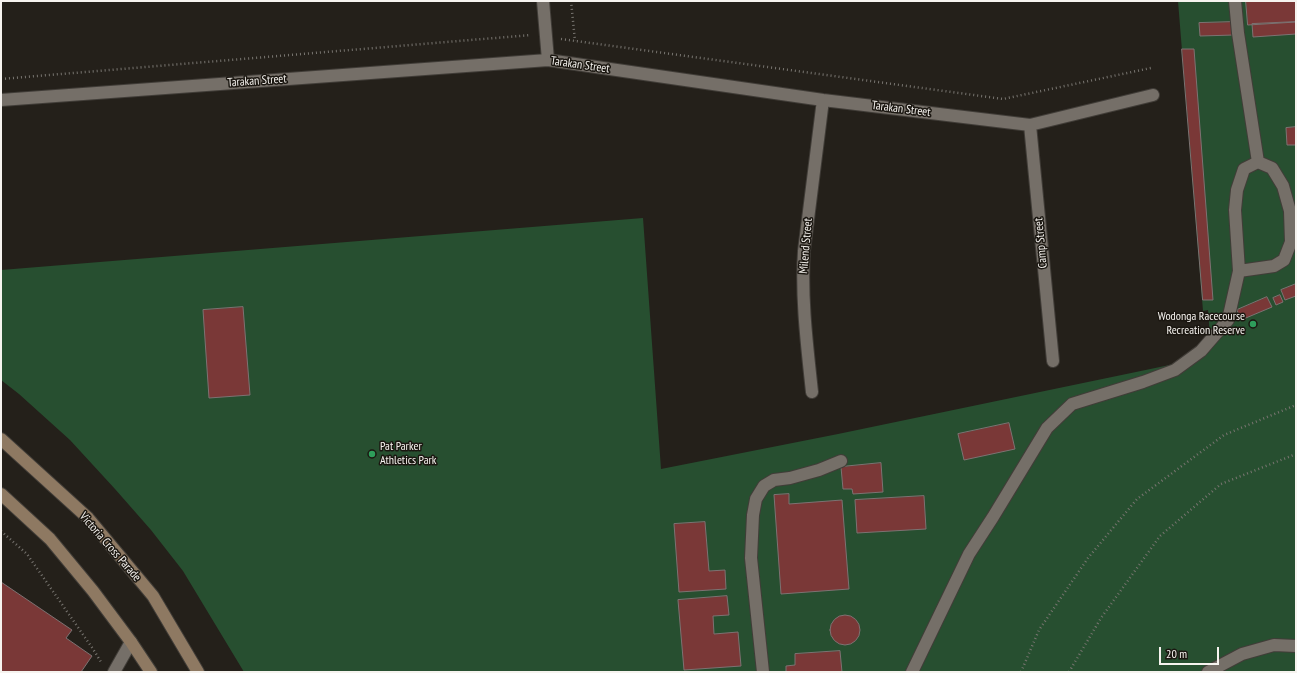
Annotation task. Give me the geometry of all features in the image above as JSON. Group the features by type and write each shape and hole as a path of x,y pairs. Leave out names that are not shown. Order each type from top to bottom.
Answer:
{"main road":[{"name":"Victoria Cross Parade","path":"1,439 88,518 153,596 198,672"},
{"path":"1,494 50,539 131,642 151,672"}],"street":[{"path":"543,1 548,60"},
{"path":"1236,1 1238,34 1258,162"},
{"name":"Tarakan Street","path":"1,100 548,60 823,100 1030,125 1153,95"},
{"name":"Milend Street","path":"812,392 804,309 803,276 804,251 823,100"},
{"name":"Camp Street","path":"1030,125 1053,361"},
{"path":"912,672 969,554 1047,428 1072,404 1143,382 1175,370 1201,352 1228,320 1239,271 1235,210 1237,190 1244,169 1258,162 1272,168 1283,186 1290,211 1291,242 1284,260 1274,266 1239,271"},
{"path":"763,672 751,558 753,515 756,499 764,486 774,480 790,478 819,470 841,461"},
{"path":"114,672 131,642"},
{"path":"1208,672 1242,654 1267,646 1296,646"}],"path":[{"path":"571,1 575,41"},
{"path":"1021,672 1039,630 1088,558 1137,499 1224,435 1296,405"},
{"path":"1070,672 1101,618 1160,536 1221,484 1296,454"},
{"path":"1,531 27,554 93,649 103,666"}],"green space":[{"path":"1178,1 1296,1 1296,672 244,672 183,571 151,530 70,440 19,394 1,380 1,270 643,218 661,469 1184,362 1210,337 1208,310 1203,311"}],"building":[{"path":"1246,1 1296,1 1296,22 1248,25"},
{"path":"1233,22 1234,35 1200,36 1199,23"},
{"path":"1296,22 1296,34 1253,37 1252,24"},
{"path":"1182,49 1194,49 1213,300 1203,300"},
{"path":"1296,127 1296,145 1287,145 1286,128"},
{"path":"1296,284 1296,296 1285,300 1281,290"},
{"path":"1280,295 1283,302 1276,305 1273,298"},
{"path":"1267,297 1272,307 1241,320 1237,310"},
{"path":"243,307 250,395 209,398 203,310"},
{"path":"1009,423 1015,449 964,460 958,434"},
{"path":"881,463 883,492 853,494 852,489 843,489 841,467"},
{"path":"789,494 789,504 842,500 849,589 781,594 774,495"},
{"path":"924,496 926,529 857,533 855,500"},
{"path":"705,522 709,571 725,570 726,589 679,592 674,524"},
{"path":"1,582 72,630 66,638 92,656 81,672 1,672"},
{"path":"727,596 729,615 713,616 714,634 738,632 741,666 684,670 678,600"},
{"path":"845,615 856,619 860,630 856,641 845,645 834,641 830,630 834,619"},
{"path":"840,651 842,672 786,672 786,666 795,665 795,654"}],"place":[{"name":"Wodonga Racecourse Recreation Reserve","path":"1253,324"},
{"name":"Pat Parker Athletics Park","path":"372,454"}]}
